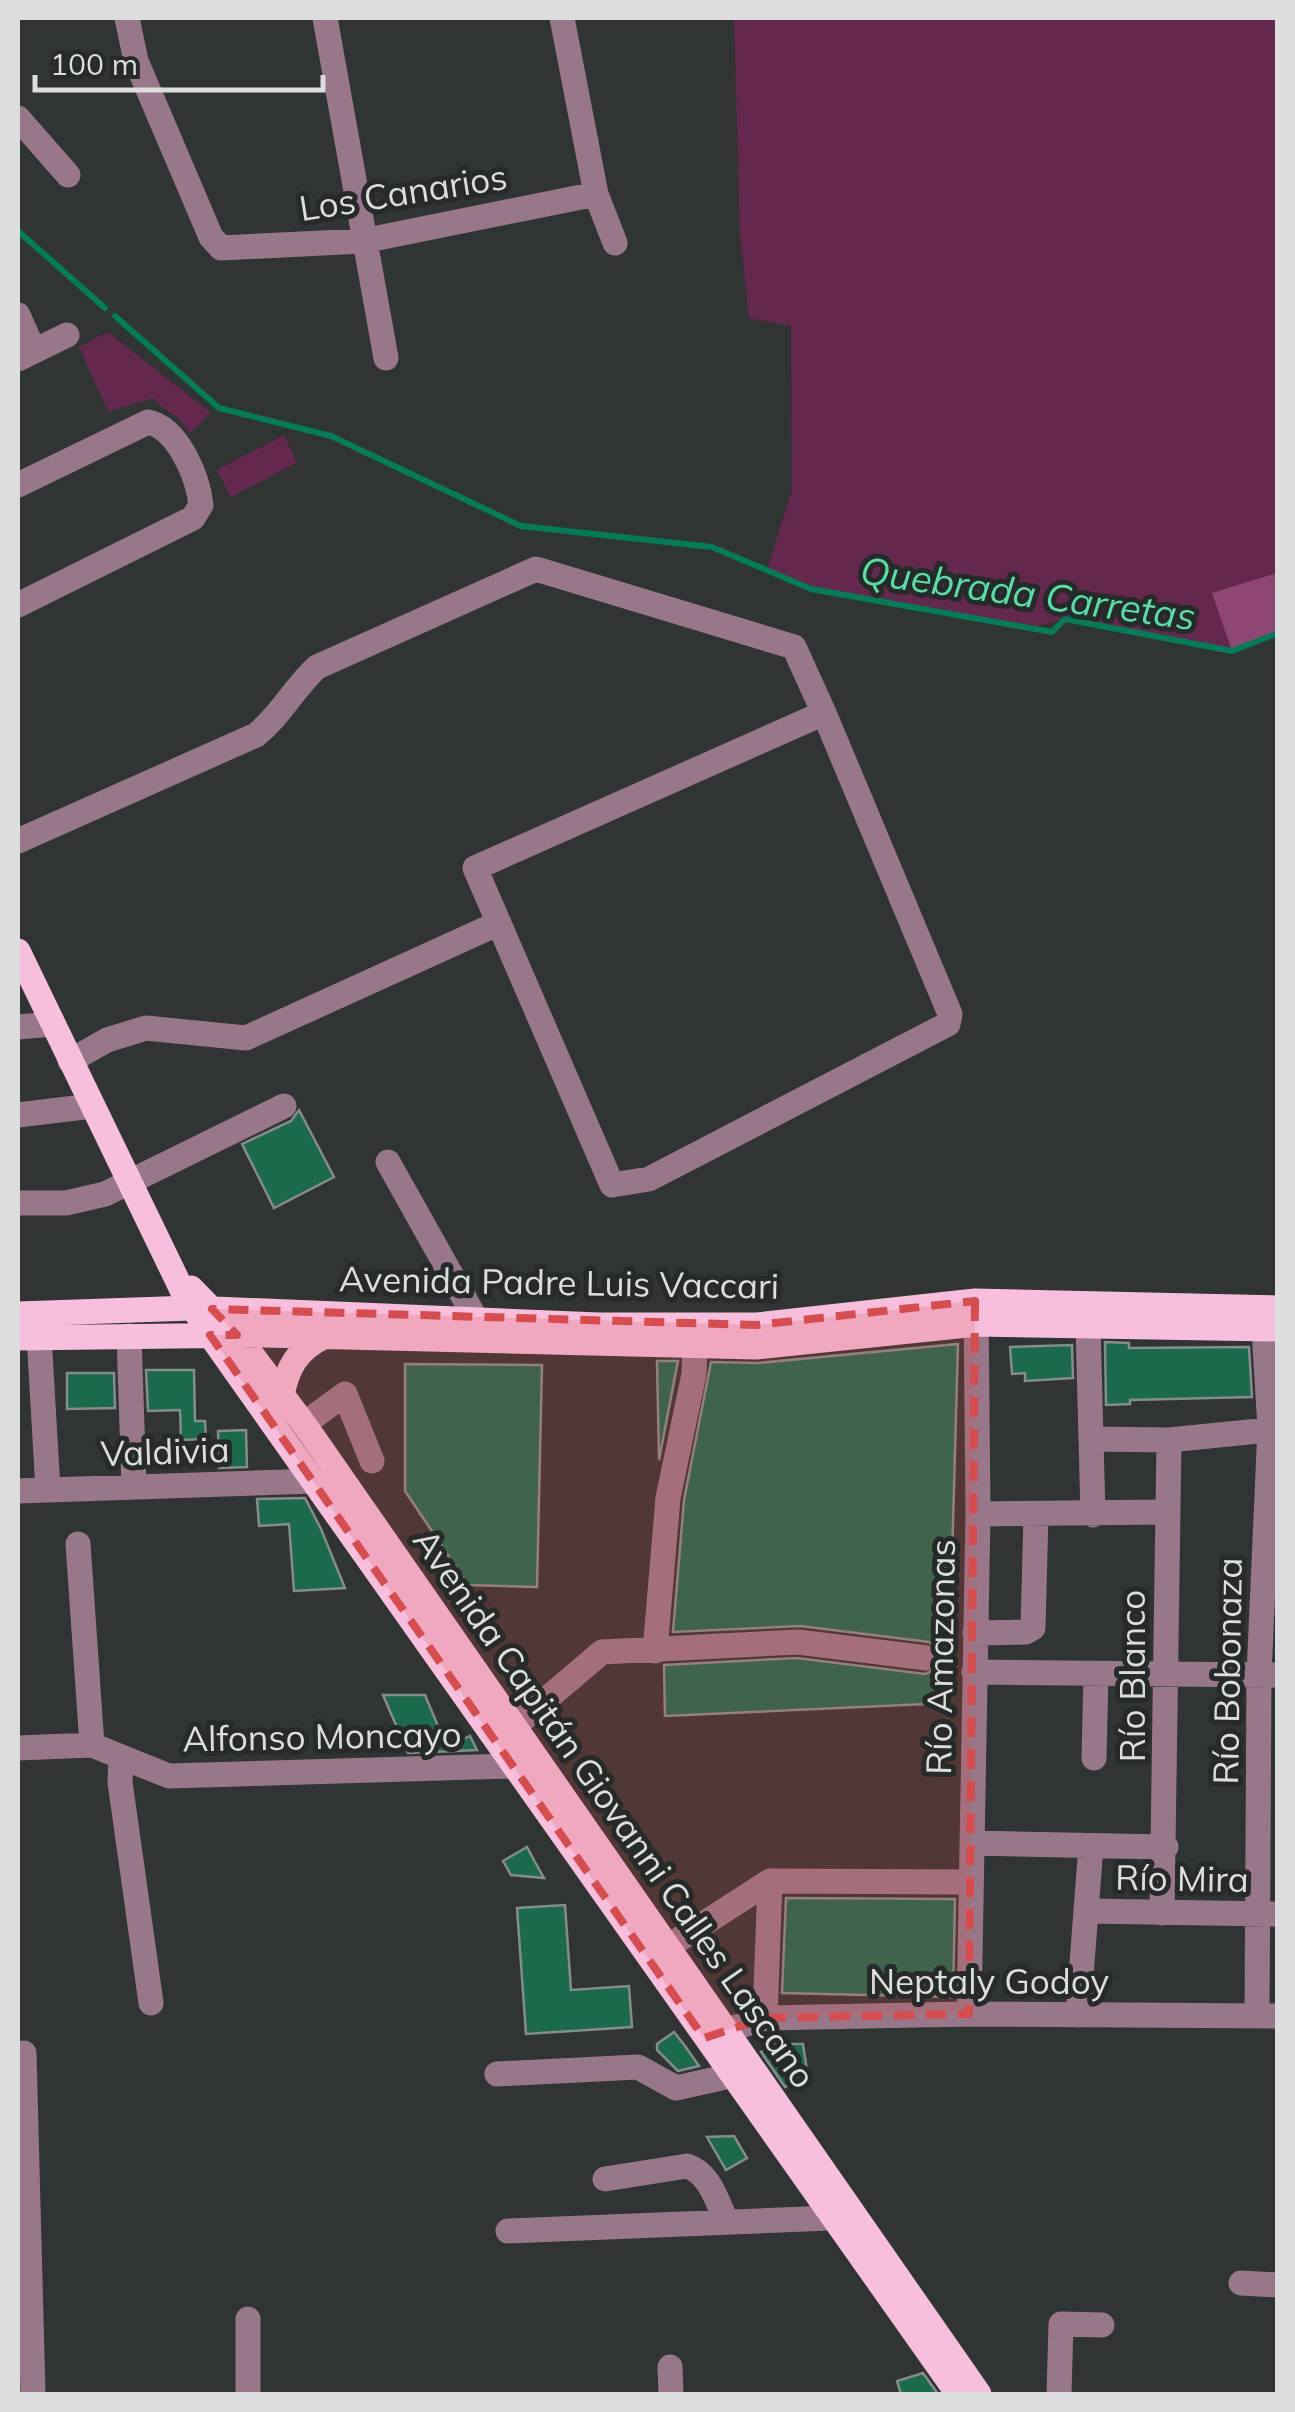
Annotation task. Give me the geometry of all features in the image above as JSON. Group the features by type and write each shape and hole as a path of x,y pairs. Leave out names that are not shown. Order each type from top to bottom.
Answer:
{"main road":[{"name":"Avenida Capitán Giovanni Calles Lascano","path":"18,951 176,1275 202,1308 236,1335 304,1424 516,1725 669,1946 715,2034 730,2076 958,2394"},
{"name":"Avenida Capitán Giovanni Calles Lascano","path":"202,1308 210,1335 514,1766 980,2394"},
{"name":"Avenida Padre Luis Vaccari","path":"28,1326 202,1308 476,1321 757,1326 976,1312 1273,1322"},
{"name":"Avenida Padre Luis Vaccari","path":"28,1326 129,1336 756,1347 976,1312 1088,1325 1273,1322"},
{"path":"282,1396 292,1362 323,1337"}],"street":[{"name":"Los Canarios","path":"127,18 136,61 211,238 221,248 363,241 596,194"},
{"path":"325,18 386,358"},
{"path":"562,18 596,194 615,243"},
{"path":"18,118 68,174"},
{"path":"18,314 26,355 67,334"},
{"path":"18,485 148,422 167,430 175,440 201,506 193,518 18,605"},
{"path":"18,841 256,735 282,713 298,684 316,667 536,569 794,647 824,713 950,1014 948,1024 649,1179 612,1185 475,868 824,713"},
{"path":"70,1061 107,1040 146,1028 246,1038 499,923"},
{"path":"18,1027 52,1024"},
{"path":"18,1115 92,1106"},
{"path":"18,1204 66,1203 105,1194 284,1106"},
{"path":"388,1162 476,1321"},
{"name":"Río Amazonas","path":"970,2014 978,1514 976,1312"},
{"name":"Río Bobonaza","path":"1267,2016 1273,1322"},
{"path":"1088,1325 1093,1514"},
{"path":"28,1326 48,1490"},
{"path":"129,1336 134,1487"},
{"path":"655,1652 668,1498 694,1374 695,1347"},
{"path":"304,1424 340,1384 372,1461"},
{"path":"1094,1439 1169,1440 1274,1428"},
{"name":"Río Blanco","path":"1162,1913 1166,1847 1169,1440"},
{"name":"Valdivia","path":"18,1491 315,1482"},
{"path":"978,1514 1168,1512"},
{"path":"975,1632 1026,1632 1033,1628 1036,1514"},
{"path":"78,1544 92,1745"},
{"path":"516,1725 602,1652 798,1642 928,1658"},
{"path":"974,1672 1268,1675"},
{"path":"1094,1758 1096,1674"},
{"name":"Alfonso Moncayo","path":"18,1748 92,1745 169,1776 514,1766"},
{"path":"121,1756 120,1782 151,2003"},
{"path":"972,1843 1166,1847"},
{"path":"1078,2015 1091,1846"},
{"path":"764,2018 770,1880"},
{"path":"669,1946 770,1880 971,1882"},
{"name":"Río Mira","path":"1086,1911 1268,1914"},
{"name":"Neptaly Godoy","path":"715,2034 764,2018 970,2014 1267,2016"},
{"path":"24,2053 25,2350 33,2394"},
{"path":"497,2074 638,2067 676,2088 730,2076"},
{"path":"605,2179 696,2169 704,2176 727,2222"},
{"path":"508,2231 830,2218"},
{"path":"1241,2282 1278,2285"},
{"path":"248,2319 248,2394"},
{"path":"1058,2394 1061,2324 1102,2325"},
{"path":"670,2366 671,2394"}],"highlighted area":[{"path":"975,1301 969,2014 765,2018 704,2038 210,1335 237,1335 212,1309 757,1325"}],"shaded area":[{"path":"734,18 1277,18 1277,633 1232,651 1065,619 1027,629 811,589 767,570 792,490 791,326 749,318 740,233"},
{"path":"108,332 211,413 190,433 153,398 108,412 79,347"},
{"path":"284,435 297,463 231,497 217,470"},
{"path":"1277,573 1277,633 1232,651 1212,593"}],"building":[{"path":"299,1110 334,1177 274,1208 242,1144 291,1121"},
{"path":"1105,1342 1129,1343 1129,1348 1249,1347 1252,1397 1130,1400 1130,1404 1106,1405"},
{"path":"958,1344 948,1703 665,1716 664,1665 797,1658 925,1674 939,1668 942,1653 929,1642 800,1626 673,1632 684,1500 711,1362 758,1363"},
{"path":"1072,1345 1073,1378 1025,1381 1025,1373 1012,1374 1010,1347"},
{"path":"657,1361 678,1361 659,1460"},
{"path":"405,1364 542,1365 537,1587 468,1585 405,1491"},
{"path":"146,1370 194,1370 195,1421 205,1421 206,1439 181,1440 180,1410 148,1411"},
{"path":"67,1373 114,1373 115,1408 67,1409"},
{"path":"246,1430 247,1467 219,1468 218,1431"},
{"path":"305,1498 345,1588 294,1591 289,1524 259,1526 257,1499"},
{"path":"383,1695 425,1695 440,1731 445,1729 452,1745 470,1736 477,1750 408,1753"},
{"path":"527,1847 544,1878 511,1875 503,1861"},
{"path":"786,1898 955,1899 953,1997 782,1993"},
{"path":"565,1905 571,1990 629,1986 632,2027 526,2034 517,1908"},
{"path":"674,2032 699,2066 678,2071 657,2050 657,2044"},
{"path":"774,2044 803,2044 808,2077 785,2087 761,2052"},
{"path":"734,2136 747,2158 726,2170 707,2137"},
{"path":"923,2373 938,2394 901,2394 897,2381"}],"waterway":[{"name":"Quebrada Carretas","path":"18,231 105,308"},
{"name":"Quebrada Carretas","path":"115,316 219,408 331,436 521,526 712,547 811,589 1052,632 1065,619 1232,651 1278,633"}]}
